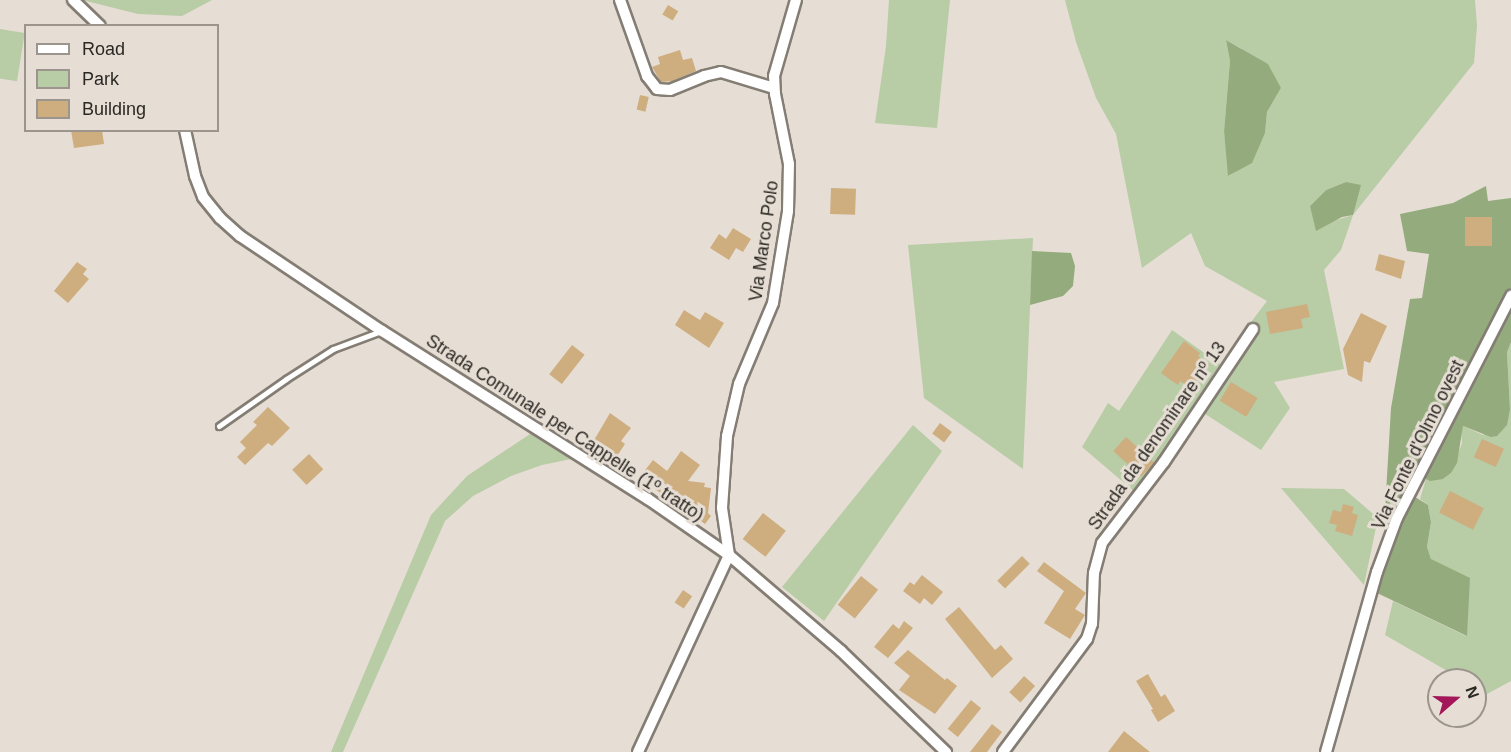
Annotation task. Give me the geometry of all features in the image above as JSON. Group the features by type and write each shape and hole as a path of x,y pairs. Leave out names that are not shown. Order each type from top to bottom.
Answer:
{"street":[{"path":"73,0 98,24"},
{"path":"620,0 647,76 657,90 670,90 704,76 721,72 774,87"},
{"name":"Via Marco Polo","path":"729,555 722,508 727,436 740,384 773,303 789,204 789,164 774,87 777,59 796,0"},
{"name":"Strada Comunale per Cappelle (1º tratto)","path":"185,132 198,184 208,204 220,218 247,241 382,331 648,499 729,555 841,651 946,752"},
{"name":"Via Fonte d'Olmo ovest","path":"1326,752 1377,572 1394,528 1511,296"},
{"name":"Strada da denominare nº 13","path":"1004,752 1088,639 1092,624 1094,573 1102,543 1157,472 1253,329"},
{"path":"638,752 729,555"}],"lane":[{"path":"219,426 286,379 333,350 382,331"}],"green space":[{"path":"82,0 212,0 182,16 138,14"},
{"path":"889,0 950,0 937,128 875,123 886,46"},
{"path":"1065,0 1475,0 1477,26 1474,63 1353,215 1341,250 1324,270 1344,369 1274,382 1290,408 1261,450 1202,412 1256,330 1248,326 1267,301 1205,266 1191,233 1142,268 1116,134 1096,98 1076,42","holes":["1226,40 1241,48 1281,88 1267,112 1265,133 1244,166 1229,176 1224,131 1230,61","1346,182 1353,215 1327,223 1310,206 1326,190"]},
{"path":"0,29 24,33 17,81 0,79"},
{"path":"1226,40 1268,64 1281,88 1267,112 1265,133 1252,163 1228,176 1224,131 1230,61"},
{"path":"1346,182 1361,185 1353,215 1342,217 1316,231 1310,206 1326,190"},
{"path":"1486,186 1488,201 1511,198 1511,342 1507,352 1510,409 1507,425 1497,436 1491,437 1463,426 1457,463 1451,473 1443,479 1430,481 1420,476 1412,495 1428,505 1431,522 1427,547 1431,559 1470,578 1467,636 1375,592 1400,525 1386,519 1385,510 1391,408 1410,299 1422,298 1429,254 1407,251 1400,214 1453,203"},
{"path":"1033,238 1023,469 924,398 908,245"},
{"path":"1032,251 1071,253 1075,266 1073,286 1063,296 1030,305"},
{"path":"1172,330 1220,364 1136,493 1082,447 1108,403 1119,411"},
{"path":"1511,342 1511,681 1487,694 1487,668 1442,668 1385,635 1393,601 1466,636 1431,559 1427,547 1431,522 1428,505 1420,499 1426,479 1443,479 1451,473 1462,443 1461,429 1463,426 1483,435 1510,409 1507,351"},
{"path":"913,425 942,451 824,621 782,587"},
{"path":"533,432 576,458 542,465 511,476 473,496 445,521 343,752 331,752 431,515 467,476"},
{"path":"1281,488 1344,489 1378,518 1364,585"}],"building":[{"path":"668,5 678,11 673,21 662,14"},
{"path":"680,50 683,60 692,58 696,71 673,81 661,82 652,67 660,64 658,57"},
{"path":"640,95 649,97 645,112 637,110"},
{"path":"71,132 102,132 104,144 74,148"},
{"path":"831,188 856,189 855,215 830,214"},
{"path":"1465,217 1492,217 1492,246 1465,246"},
{"path":"733,228 751,239 743,252 736,248 729,260 710,248 719,234 726,239"},
{"path":"1379,254 1405,261 1401,279 1375,270"},
{"path":"77,262 87,269 83,274 89,279 68,303 54,291"},
{"path":"1307,304 1310,317 1301,319 1303,328 1270,334 1266,312"},
{"path":"684,310 700,320 705,312 724,323 709,348 675,325"},
{"path":"1361,313 1387,326 1370,363 1364,361 1362,382 1348,375 1343,349"},
{"path":"1184,341 1200,353 1198,356 1210,365 1190,388 1180,381 1178,385 1161,373"},
{"path":"572,345 585,355 562,384 549,374"},
{"path":"1231,382 1258,398 1246,417 1220,401"},
{"path":"268,407 290,428 272,446 268,443 245,465 237,457 246,448 240,442 257,425 253,422"},
{"path":"610,413 631,428 621,441 625,444 615,459 593,442"},
{"path":"940,423 952,432 944,442 932,433"},
{"path":"1126,437 1154,462 1142,477 1113,451"},
{"path":"1482,439 1504,449 1496,467 1474,457"},
{"path":"681,451 700,465 688,481 705,483 704,487 711,488 708,513 711,516 705,524 639,478 653,460 667,471"},
{"path":"309,454 323,469 307,485 292,470"},
{"path":"1450,491 1484,508 1473,530 1439,512"},
{"path":"1343,504 1354,507 1352,513 1358,515 1352,536 1335,531 1337,525 1329,523 1333,510 1341,512"},
{"path":"763,513 786,531 766,557 743,539"},
{"path":"1022,556 1030,564 1005,589 997,581"},
{"path":"1044,562 1086,593 1075,609 1085,615 1070,639 1044,623 1064,591 1037,571"},
{"path":"922,575 943,592 932,605 924,598 920,604 903,591 910,582 914,585"},
{"path":"861,576 878,590 855,619 838,605"},
{"path":"683,590 692,596 684,609 675,602"},
{"path":"959,607 995,650 1001,645 1013,659 992,678 945,619"},
{"path":"904,621 913,628 888,658 874,647 893,624 899,629"},
{"path":"908,650 945,680 947,678 957,686 935,714 899,690 910,676 894,663"},
{"path":"1148,674 1161,697 1165,694 1175,711 1158,722 1136,681"},
{"path":"1024,676 1035,686 1020,702 1009,692"},
{"path":"971,700 981,708 958,737 948,729"},
{"path":"992,724 1002,732 987,752 970,752"},
{"path":"1124,731 1150,752 1108,752"}]}
